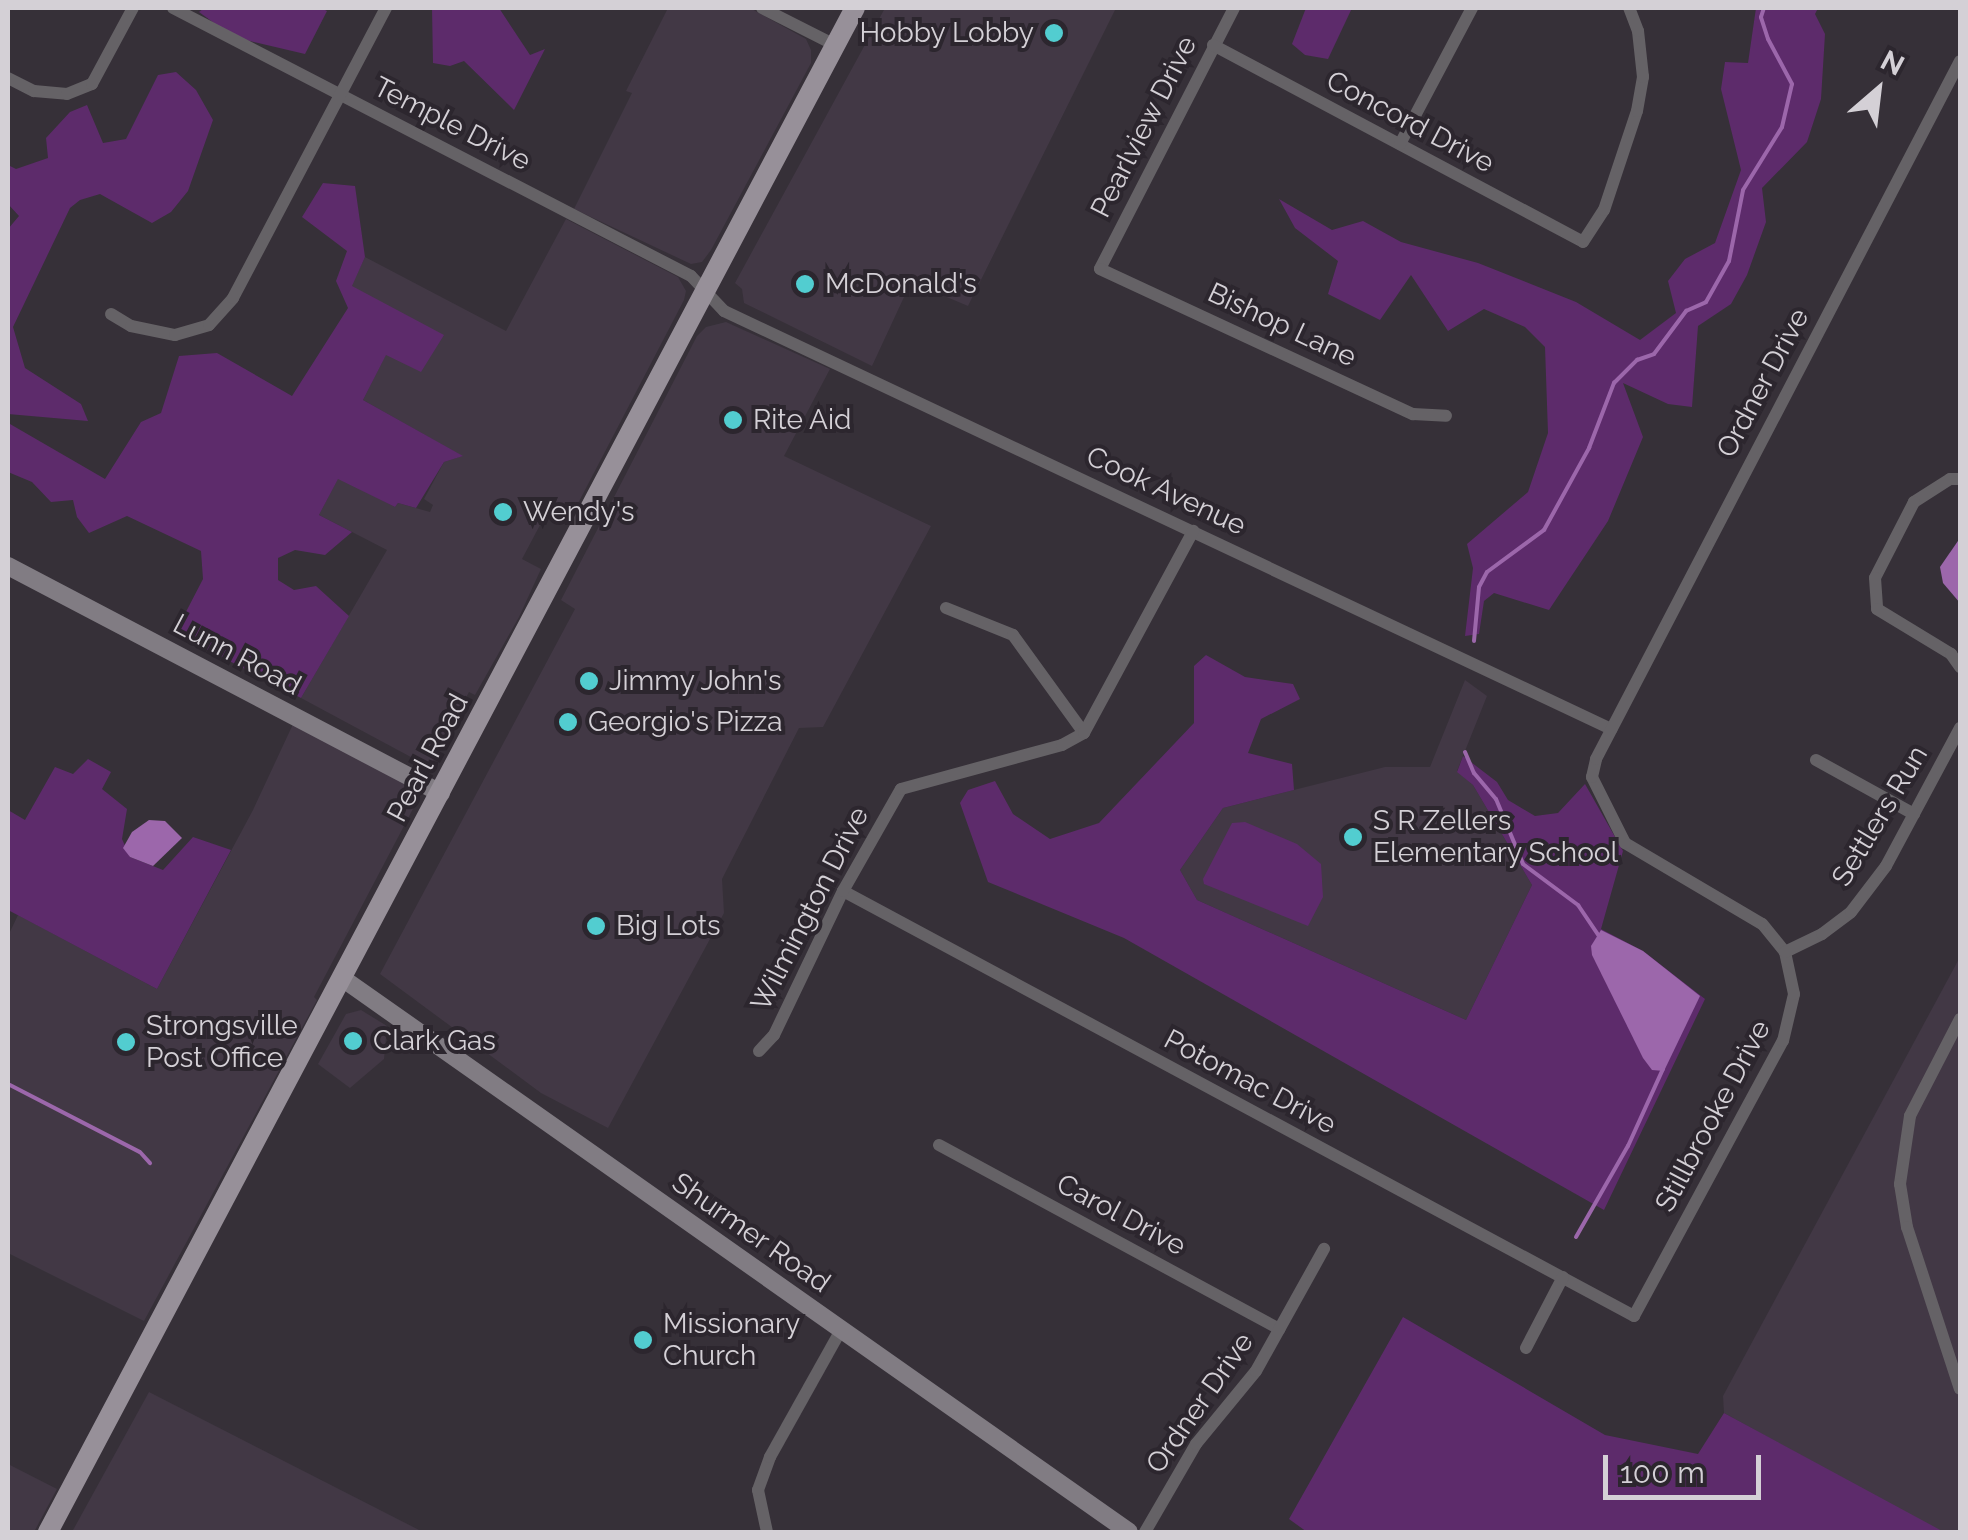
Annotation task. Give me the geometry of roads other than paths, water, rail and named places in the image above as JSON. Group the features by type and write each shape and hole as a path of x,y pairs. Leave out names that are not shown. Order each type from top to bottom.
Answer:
{"main road":[{"name":"Pearl Road","path":"48,1532 854,8"}],"street":[{"path":"8,78 34,91 68,94 92,84 134,8"},
{"name":"Temple Drive","path":"173,8 691,276 705,290"},
{"path":"111,314 131,326 175,334 209,326 234,298 386,8"},
{"path":"762,8 834,45"},
{"name":"Pearlview Drive","path":"1100,268 1234,8"},
{"path":"1400,144 1472,8"},
{"name":"Concord Drive","path":"1213,45 1584,242 1604,210 1637,111 1643,76 1638,31 1629,8"},
{"name":"Ordner Drive","path":"1612,729 1960,61"},
{"name":"Bishop Lane","path":"1100,268 1414,414 1446,416"},
{"name":"Cook Avenue","path":"705,290 724,311 1612,729"},
{"path":"1960,479 1950,479 1914,502 1875,578 1877,609 1950,654 1960,667"},
{"path":"946,608 1013,635 1084,733 1193,531"},
{"name":"Lunn Road","path":"8,566 441,793"},
{"name":"Settlers Run","path":"1785,952 1822,934 1851,912 1886,866 1960,728"},
{"path":"1612,729 1592,776 1625,843 1747,913 1775,937 1785,952"},
{"name":"Wilmington Drive","path":"759,1051 774,1035 843,891 901,789 1062,744 1084,733"},
{"path":"1816,760 1914,814"},
{"name":"Potomac Drive","path":"843,891 1634,1316"},
{"name":"Stillbrooke Drive","path":"1634,1316 1789,1028 1794,994 1785,952"},
{"name":"Shurmer Road","path":"342,978 1129,1532"},
{"path":"1960,1019 1912,1110 1900,1169 1907,1227 1960,1390"},
{"name":"Carol Drive","path":"939,1145 1280,1329"},
{"name":"Ordner Drive","path":"1145,1532 1196,1444 1256,1371 1324,1249"},
{"path":"1526,1348 1563,1277"},
{"path":"767,1532 758,1490 770,1457 841,1330"}],"waterway":[{"path":"1474,641 1479,587 1487,572 1544,530 1589,448 1614,383 1637,360 1654,354 1686,311 1706,302 1729,261 1743,190 1782,127 1792,84 1768,39 1761,17 1764,8"},
{"path":"1465,752 1474,773 1496,799 1523,864 1578,905 1599,936"},
{"path":"1576,1237 1628,1146 1663,1069"},
{"path":"8,1084 140,1152 150,1163"}],"place":[{"name":"Hobby Lobby","path":"1054,33"},
{"name":"McDonald's","path":"805,284"},
{"name":"Rite Aid","path":"733,420"},
{"name":"Wendy's","path":"503,512"},
{"name":"Jimmy John's","path":"589,681"},
{"name":"Georgio's Pizza","path":"568,722"},
{"name":"S R Zellers Elementary School","path":"1353,837"},
{"name":"Big Lots","path":"596,926"},
{"name":"Clark Gas","path":"353,1041"},
{"name":"Strongsville Post Office","path":"126,1042"},
{"name":"Missionary Church","path":"643,1340"}]}
